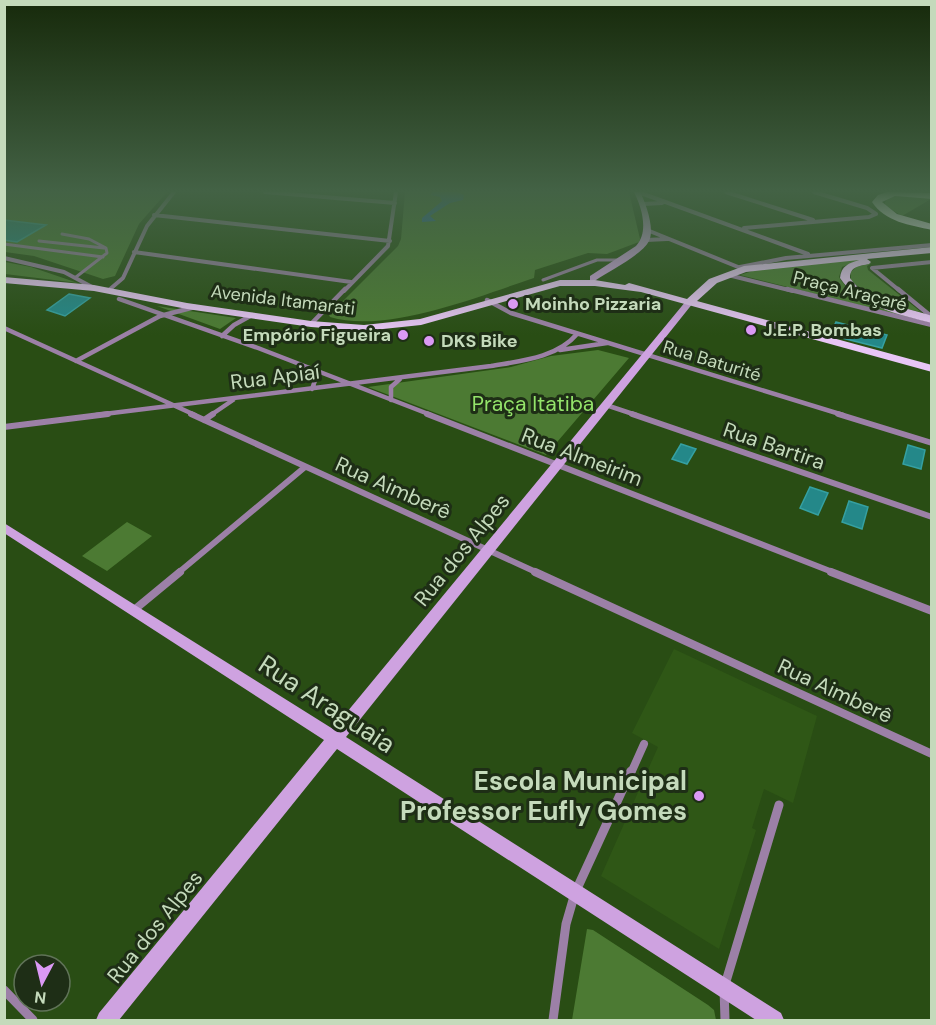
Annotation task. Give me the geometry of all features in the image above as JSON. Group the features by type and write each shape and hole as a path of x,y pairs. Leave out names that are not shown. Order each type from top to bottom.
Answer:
{"main road":[{"name":"Rua dos Alpes","path":"688,303 708,285 742,268 932,250"},
{"path":"932,256 861,263 850,266 845,274 847,282 853,288 869,297 932,318"},
{"name":"Avenida Itamarati","path":"485,302 516,288 543,280 593,278 616,282 638,290"},
{"path":"560,283 593,278"},
{"name":"Avenida Itamarati","path":"4,280 109,290 192,306 311,324 364,328 403,325 435,319 485,302 560,283 595,283 638,290 932,368"},
{"name":"Avenida Itamarati","path":"30,282 119,299 192,306"},
{"path":"68,289 109,290"}],"street":[{"path":"109,290 123,278 141,240"},
{"path":"311,324 388,246 390,241 379,240"},
{"path":"593,278 639,248 646,240 676,241"},
{"path":"673,240 742,268"},
{"path":"769,240 811,256"},
{"name":"Rua dos Alpes","path":"742,268 775,260 932,245"},
{"path":"134,252 351,282"},
{"path":"4,258 35,264 75,277 94,288"},
{"path":"932,262 872,268 932,318"},
{"name":"Praça Araçaré","path":"726,274 932,325"},
{"name":"Rua Almeirim","path":"119,299 165,314 391,400 932,611"},
{"name":"Rua Baturité","path":"485,302 511,314 932,443"},
{"name":"Rua dos Alpes","path":"106,1020 688,303"},
{"path":"76,361 165,314 192,306"},
{"path":"222,336 234,325 252,315"},
{"name":"Rua Aimberê","path":"4,328 932,754"},
{"name":"Rua Apiaí","path":"548,352 570,343 577,334"},
{"name":"Rua Apiaí","path":"4,427 491,366 548,352 607,343"},
{"path":"312,389 318,372"},
{"path":"391,400 391,387 401,378"},
{"path":"204,420 238,398"},
{"name":"Rua Bartira","path":"606,405 932,517"},
{"path":"134,610 305,467"},
{"name":"Rua Araguaia","path":"4,527 774,1020"},
{"path":"553,1020 566,924 575,893 644,744"},
{"path":"725,1020 724,988 779,805"},
{"path":"4,990 33,1020"}],"lane":[{"path":"91,240 106,248"},
{"path":"39,241 106,248"},
{"path":"4,244 102,257"},
{"path":"75,277 107,253 106,248"},
{"path":"543,280 597,261 621,260"}],"shaded area":[{"name":"Escola Municipal Professor Eufly Gomes","path":"674,649 817,716 793,803 764,789 752,828 756,830 719,949 601,876 658,747 632,733"}],"green space":[{"path":"5,240 132,240 115,276 103,279 34,256 5,252"},
{"path":"401,240 640,240 607,254 588,253 535,270 534,278 433,311 378,321 353,321 330,317 329,315 398,246"},
{"path":"863,259 842,267 839,277 845,285 874,304 919,320 740,275 756,270"},
{"path":"5,262 31,267 78,283 5,274"},
{"path":"872,263 867,266 868,270 921,312 883,301 866,292 851,280 851,272 856,267"},
{"path":"157,306 236,318 220,329"},
{"name":"Praça Itatiba","path":"598,350 629,358 546,455 368,387 511,367 551,356"},
{"path":"127,522 152,536 107,571 82,556"},
{"path":"587,929 593,930 708,1005 714,1010 716,1020 572,1020"}],"building":[{"path":"69,294 90,298 65,316 47,310"},
{"path":"836,322 887,335 882,348 830,335"},
{"path":"681,444 696,449 687,464 672,459"},
{"path":"908,445 925,450 921,469 903,464"},
{"path":"810,487 828,493 818,515 800,508"},
{"path":"849,501 868,507 862,529 842,522"}],"place":[{"name":"Moinho Pizzaria","path":"513,304"},
{"name":"J.E.P. Bombas","path":"751,330"},
{"name":"Empório Figueira","path":"403,335"},
{"name":"DKS Bike","path":"429,341"},
{"name":"Escola Municipal Professor Eufly Gomes","path":"699,796"}]}
